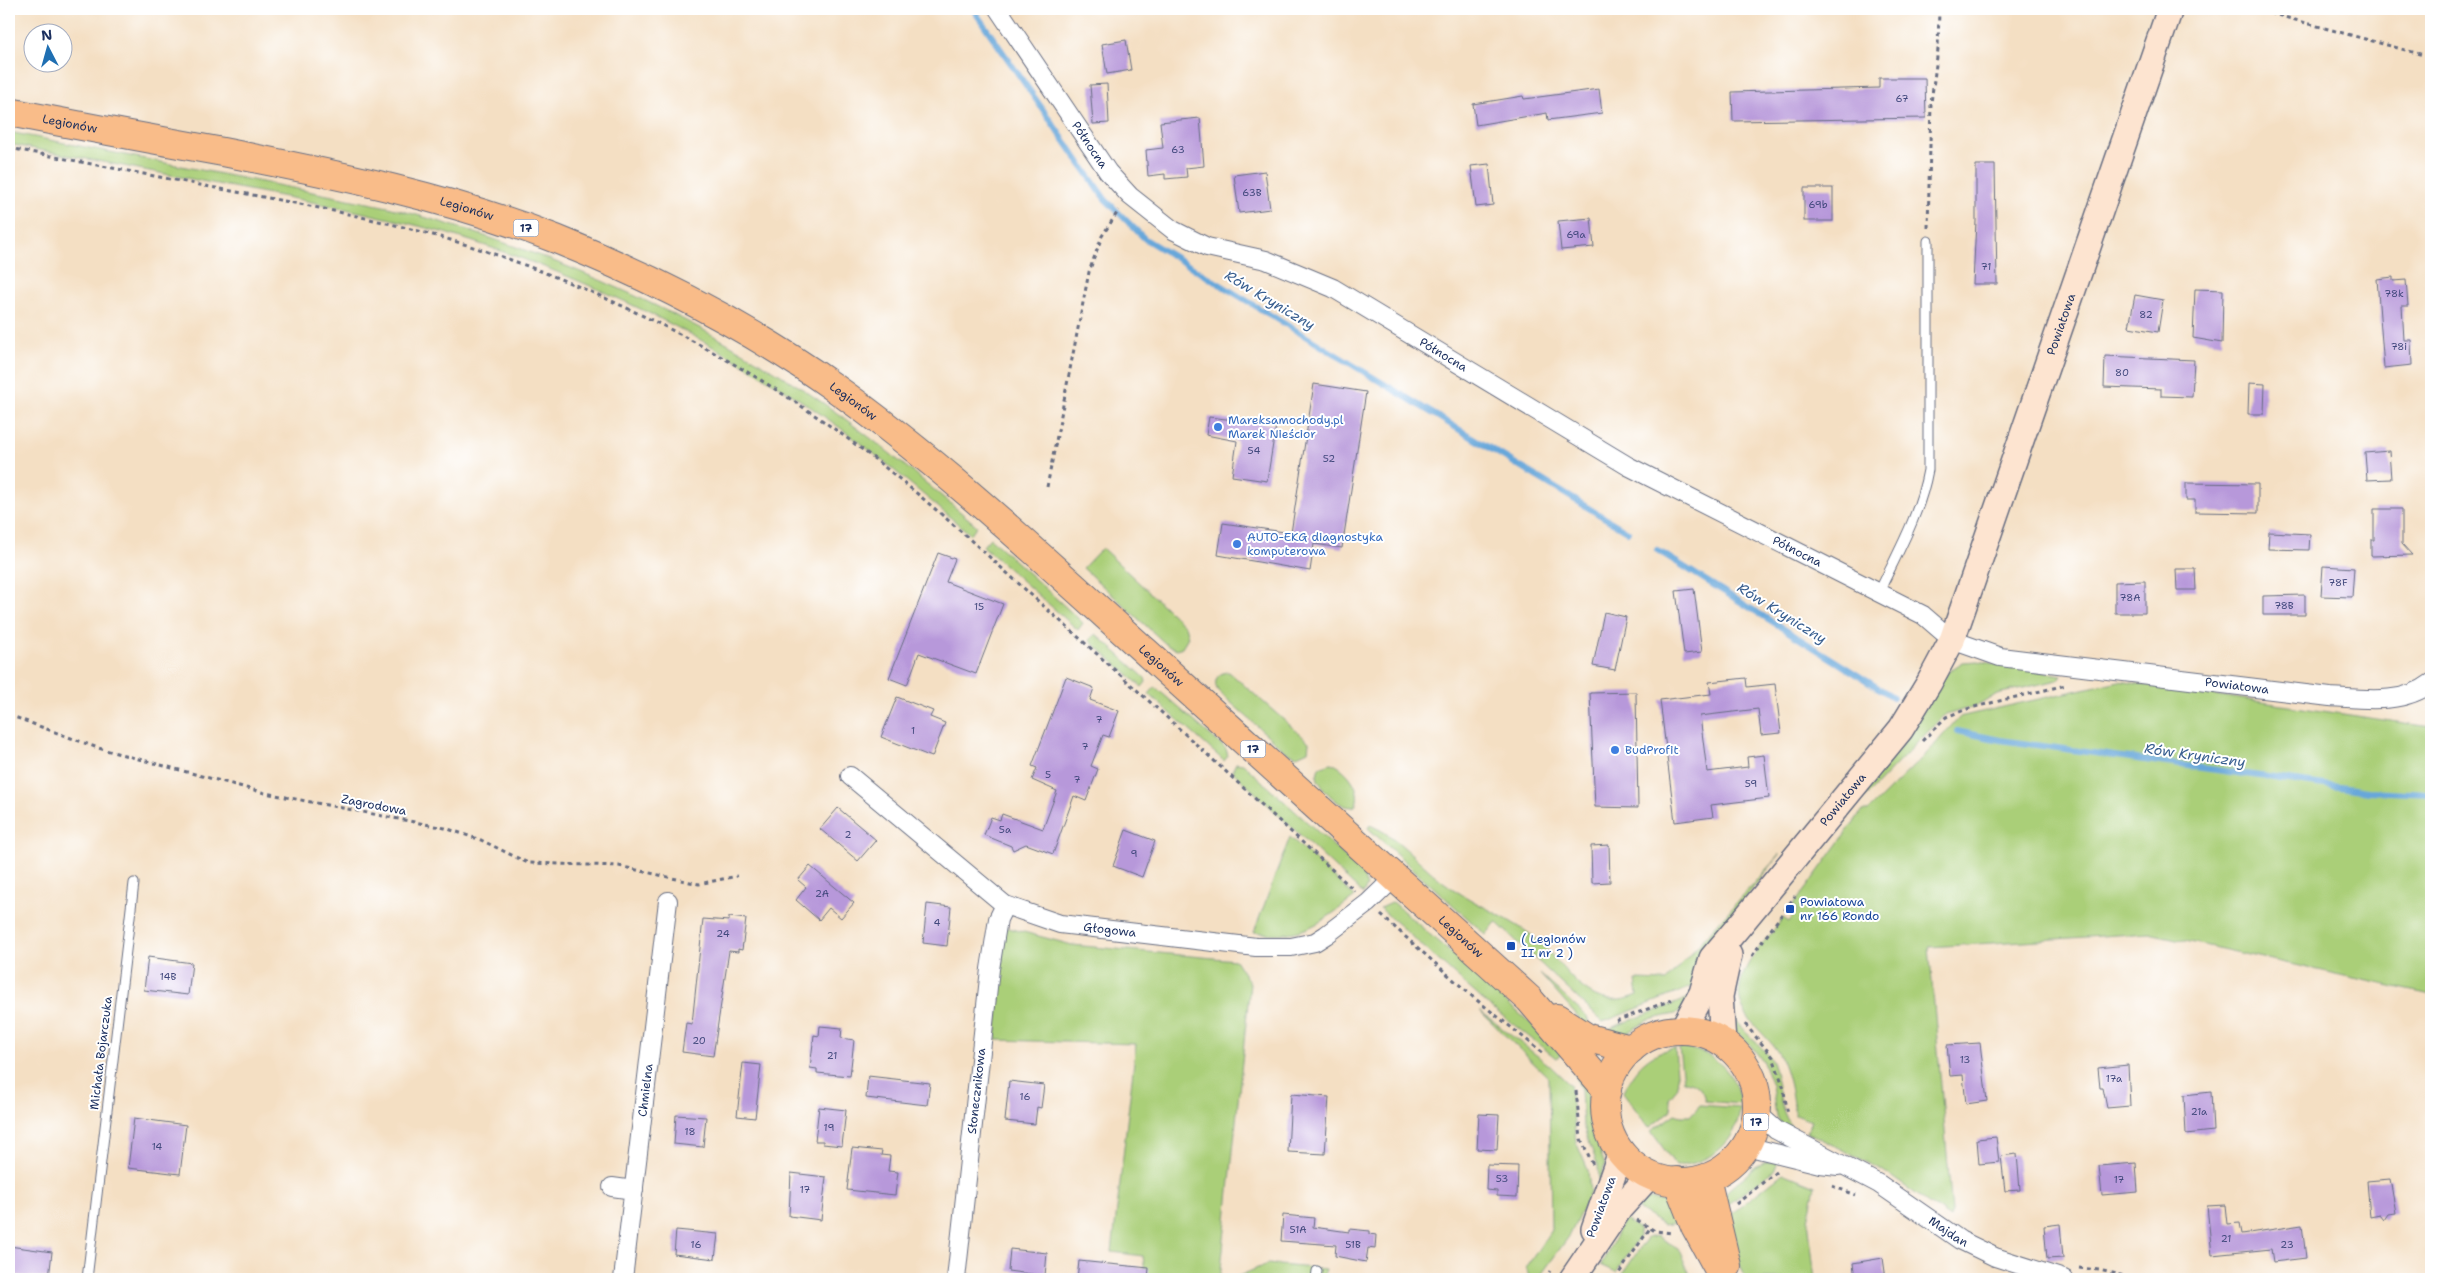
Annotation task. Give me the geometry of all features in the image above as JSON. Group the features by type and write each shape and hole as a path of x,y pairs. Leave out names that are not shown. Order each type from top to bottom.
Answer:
{"highway":[{"name":"Legionów","path":"9,112 292,166 430,198 495,218 573,246 642,277 744,330 832,386 951,478 1529,999 1607,1090"},
{"name":"Legionów","path":"1529,999 1588,1038 1631,1049"},
{"name":"17","path":"1682,1030 1704,1033 1724,1042 1740,1057 1748,1070 1756,1091 1757,1113 1753,1130 1746,1146 1728,1166 1706,1178 1677,1181 1650,1175 1634,1165 1621,1152 1607,1122 1607,1090 1617,1064 1631,1049 1655,1035 1682,1030"},
{"path":"1706,1178 1730,1279"},
{"path":"1677,1181 1696,1226 1724,1279"}],"main road":[{"name":"Powiatowa","path":"1682,1030 1702,993 1712,958 1901,729 1929,684 1952,640 2170,10"},
{"name":"Powiatowa","path":"1724,1042 1720,996 1725,968 1739,926"},
{"name":"Powiatowa","path":"1577,1271 1621,1152"},
{"name":"Powiatowa","path":"1577,1271 1620,1208 1650,1175"}],"street":[{"name":"Północna","path":"998,9 1108,172 1130,196 1172,230 1207,247 1266,260 1333,288 1628,466 1924,615 1952,640"},
{"name":"Powiatowa","path":"1952,640 2000,656 2330,697 2370,700 2404,697 2431,684"},
{"name":"Głogowa","path":"850,776 1005,905 1045,920 1075,927 1256,947 1285,947 1314,942 1326,935 1368,903 1395,877"},
{"name":"Chmielna","path":"623,1279 668,901"},
{"name":"Słonecznikowa","path":"956,1279 990,969 998,919 1005,905"},
{"name":"Majdan","path":"1757,1113 1776,1130 1816,1149 1843,1166 1878,1184 1950,1234 1974,1248 2014,1264 2070,1274"},
{"name":"Majdan","path":"1746,1146 1812,1162 1843,1166"},
{"path":"612,1187 634,1190"}],"lane":[{"path":"1878,592 1920,504 1928,470 1928,241"},
{"name":"Michała Bojarczuka","path":"86,1279 134,883"}],"path":[{"path":"1928,241 1931,103 1938,49 1939,9"},
{"path":"2255,9 2431,57"},
{"path":"2431,13 2429,23 2431,26"},
{"path":"2431,31 2431,36"},
{"path":"9,148 358,215 449,239 512,260 573,284 680,335 740,368 832,427 877,461 953,525 1140,692 1359,895"},
{"path":"1047,487 1089,272 1102,236 1113,217"},
{"path":"1915,748 1946,717 1970,708 2075,683"},
{"name":"Zagrodowa","path":"9,715 98,748 265,793 444,828 481,840 528,863 619,866 699,884 737,876"},
{"path":"1747,962 1799,891"},
{"path":"1377,912 1473,997 1547,1057"},
{"path":"1613,1022 1681,996"},
{"path":"1741,1020 1760,1039 1773,1057 1783,1086 1787,1113 1792,1122"},
{"path":"1574,1082 1582,1139 1593,1167"},
{"path":"1731,1208 1783,1167"},
{"path":"1824,1183 1863,1198"},
{"path":"1636,1218 1655,1231 1676,1234 1681,1232"},
{"path":"1615,1279 1650,1228"},
{"path":"2070,1274 2099,1270 2137,1279"}],"green space":[{"path":"9,132 388,207 496,240 549,259 651,304 750,356 822,402 912,471 977,526 970,534 839,427 747,367 699,339 650,314 600,290 549,269 445,233 394,220 316,203 9,144"},
{"path":"990,538 1083,623 1078,630 983,546"},
{"path":"1102,548 1185,626 1188,637 1182,647 1177,649 1168,646 1083,568"},
{"path":"1096,634 1145,678 1146,682 1142,687 1091,642 1090,639"},
{"path":"1978,661 2062,675 2058,680 1997,694 1981,704 1943,716 1845,818 1846,809 1949,671 1963,662"},
{"path":"1225,672 1229,672 1309,742 1308,751 1297,756 1285,751 1218,691 1216,687 1217,678"},
{"path":"2119,681 2431,727 2431,995 2149,933 1929,947 1952,1212 1950,1218 1882,1170 1807,1132 1811,1121 1795,1115 1788,1078 1780,1056 1774,1046 1744,1012 1740,1002 1739,991 1742,978 1755,954 1783,918 1789,922 1797,910 1793,906 1862,811 1868,811 1930,750 1959,717"},
{"path":"1155,687 1226,749 1228,756 1224,761 1149,694"},
{"path":"1236,763 1243,764 1361,871 1367,886 1363,894 1232,771"},
{"path":"1331,763 1352,780 1357,793 1355,806 1350,807 1339,803 1324,789 1318,780 1319,767"},
{"path":"1370,825 1390,836 1452,888 1530,934 1576,982 1589,992 1603,999 1619,1000 1638,995 1636,980 1666,981 1780,854 1717,934 1697,985 1603,1022 1496,922 1486,935 1368,828"},
{"path":"1290,837 1355,897 1309,928 1285,933 1254,932"},
{"path":"1393,902 1563,1053 1556,1058 1485,1002 1380,908"},
{"path":"1005,927 1072,945 1235,960 1250,983 1220,1279 1146,1279 1143,1256 1112,1252 1136,1044 996,1040"},
{"path":"1540,974 1587,1017 1589,1024 1583,1023"},
{"path":"1689,998 1680,1012 1649,1020 1623,1035 1600,1036 1611,1028"},
{"path":"1732,1010 1738,1024 1762,1048 1772,1062 1781,1104 1791,1125 1789,1130 1779,1122 1776,1116 1772,1085 1762,1060 1751,1046 1731,1027"},
{"path":"1480,1011 1549,1065 1570,1085 1576,1142 1588,1170 1590,1192 1570,1235 1538,1279 1530,1279 1526,1268 1551,1230 1549,1078"},
{"path":"1675,1048 1678,1087 1669,1098 1672,1110 1649,1128 1623,1092 1632,1076 1643,1063 1657,1053"},
{"path":"1679,1048 1691,1049 1702,1053 1712,1057 1720,1064 1733,1081 1738,1092 1740,1104 1705,1101 1698,1086 1691,1082 1683,1081"},
{"path":"1574,1073 1588,1089 1589,1122 1605,1165 1599,1181 1598,1166 1583,1126 1581,1090"},
{"path":"1700,1105 1740,1108 1734,1132 1720,1149 1710,1156 1700,1161 1676,1166 1651,1131 1675,1114 1690,1116"},
{"path":"1766,1162 1778,1162 1774,1170 1721,1209 1727,1192 1755,1167"},
{"path":"1783,1173 1815,1186 1808,1220 1815,1279 1746,1279 1727,1234 1726,1218"},
{"path":"1648,1199 1665,1202 1683,1222 1663,1225 1633,1206"},
{"path":"1624,1219 1638,1228 1639,1237 1616,1272 1601,1265"},
{"path":"1657,1236 1678,1248 1692,1279 1619,1279 1647,1238"},
{"path":"1267,1264 1325,1269 1323,1279 1232,1279"}],"building":[{"path":"1126,40 1131,70 1107,74 1102,44"},
{"path":"1879,78 1925,78 1926,118 1733,121 1732,92 1879,88"},
{"path":"1107,84 1109,123 1093,124 1090,85"},
{"path":"1599,89 1602,113 1548,120 1547,113 1476,125 1473,104 1523,96 1524,99"},
{"path":"1200,118 1204,166 1186,168 1187,177 1165,179 1165,174 1148,176 1146,150 1163,148 1160,122"},
{"path":"1489,164 1493,205 1476,207 1471,166"},
{"path":"1976,165 1995,165 1997,284 1973,284"},
{"path":"1265,171 1270,209 1239,213 1234,175"},
{"path":"1804,188 1833,188 1833,221 1804,221"},
{"path":"1591,218 1594,247 1561,250 1558,221"},
{"path":"2393,277 2393,281 2406,280 2408,306 2402,306 2404,340 2411,340 2412,365 2384,368 2377,279"},
{"path":"2195,289 2223,290 2222,343 2193,338"},
{"path":"2135,295 2163,300 2158,332 2129,327"},
{"path":"2105,356 2194,360 2192,397 2161,396 2161,389 2104,387"},
{"path":"2249,383 2265,384 2264,414 2248,414"},
{"path":"1314,384 1366,392 1342,548 1314,544 1310,571 1218,555 1223,523 1291,533"},
{"path":"1209,417 1276,425 1267,481 1232,476 1237,441 1206,435"},
{"path":"2389,451 2391,479 2367,480 2365,453"},
{"path":"2186,483 2258,484 2258,513 2195,512 2195,500 2186,500"},
{"path":"2374,509 2402,509 2402,544 2412,555 2371,556 2371,540 2374,540"},
{"path":"2269,532 2310,534 2309,550 2268,549"},
{"path":"938,553 955,559 946,582 1003,604 976,674 919,653 907,685 889,678"},
{"path":"2323,566 2354,568 2352,597 2321,596"},
{"path":"2176,569 2195,569 2196,590 2177,590"},
{"path":"2145,581 2145,613 2115,613 2115,582"},
{"path":"1694,589 1702,652 1684,654 1676,591"},
{"path":"2305,595 2305,615 2263,615 2263,596"},
{"path":"1604,612 1626,617 1615,670 1593,666"},
{"path":"1066,677 1094,688 1090,700 1119,711 1109,737 1103,735 1091,766 1098,769 1086,801 1074,796 1053,854 1026,844 1013,850 1011,846 984,835 991,817 1000,820 1002,814 1043,829 1057,791 1032,780 1037,768 1032,766"},
{"path":"1746,678 1747,687 1775,684 1781,733 1761,735 1758,709 1700,716 1707,772 1748,767 1747,757 1764,755 1769,798 1711,805 1713,817 1675,822 1660,700 1711,694 1709,682"},
{"name":"BudProfit","path":"1636,692 1638,808 1595,807 1590,693"},
{"path":"897,697 933,711 930,717 945,723 932,757 881,737"},
{"path":"838,808 876,840 858,861 820,829"},
{"path":"1126,830 1155,841 1142,877 1113,866"},
{"path":"1609,845 1610,882 1592,883 1591,846"},
{"path":"810,866 854,903 841,918 829,908 819,920 796,900 806,887 798,880"},
{"path":"927,904 951,907 947,946 923,943"},
{"path":"729,917 746,919 742,950 738,949 738,952 729,951 713,1056 682,1052 686,1023 692,1024 703,919 729,921"},
{"path":"148,957 192,963 188,995 144,990"},
{"path":"820,1026 842,1028 841,1038 854,1040 850,1076 817,1073 817,1069 810,1068 814,1035 819,1036"},
{"path":"1980,1043 1987,1101 1966,1104 1963,1075 1950,1076 1947,1045"},
{"path":"743,1063 761,1065 755,1118 737,1116"},
{"path":"2128,1065 2130,1106 2107,1108 2103,1088 2100,1088 2098,1068"},
{"path":"868,1076 930,1083 927,1105 866,1098"},
{"path":"1009,1081 1044,1085 1041,1108 1037,1107 1035,1124 1005,1121"},
{"path":"2211,1092 2213,1131 2186,1134 2184,1095"},
{"path":"1291,1094 1329,1097 1325,1154 1288,1152"},
{"path":"819,1107 846,1110 842,1146 815,1141"},
{"path":"1479,1114 1499,1115 1497,1150 1477,1149"},
{"path":"676,1115 706,1117 703,1147 674,1144"},
{"path":"134,1118 186,1125 180,1174 128,1168"},
{"path":"1996,1137 1999,1162 1979,1164 1977,1139"},
{"path":"852,1148 882,1151 881,1155 890,1156 888,1171 898,1172 895,1195 847,1190"},
{"path":"2017,1154 2020,1190 2005,1191 2001,1156"},
{"path":"2136,1163 2138,1192 2102,1195 2099,1166"},
{"path":"1487,1165 1518,1166 1517,1197 1497,1196 1497,1191 1486,1190"},
{"path":"791,1173 826,1177 821,1220 789,1216"},
{"path":"2390,1179 2396,1213 2388,1214 2384,1220 2380,1215 2370,1217 2367,1181"},
{"path":"2225,1205 2227,1224 2240,1223 2242,1234 2302,1225 2306,1258 2273,1262 2271,1249 2212,1255 2207,1206"},
{"path":"1283,1215 1314,1218 1313,1227 1349,1232 1349,1229 1370,1231 1370,1234 1376,1235 1375,1249 1368,1248 1366,1262 1335,1256 1336,1245 1281,1241"},
{"path":"2060,1224 2063,1258 2047,1259 2044,1226"},
{"path":"676,1230 718,1234 715,1259 674,1254"},
{"path":"9,1246 52,1252 49,1278 9,1275"},
{"path":"1010,1249 1047,1253 1045,1276 1008,1271"},
{"path":"1883,1258 1886,1279 1855,1279 1853,1263"},
{"path":"1079,1261 1149,1268 1148,1279 1077,1279"}],"waterway":[{"name":"Rów Kryniczny","path":"973,9 1105,199 1145,239 1628,532"},
{"name":"Rów Kryniczny","path":"1657,550 1893,697"},
{"name":"Rów Kryniczny","path":"1957,731 2000,740 2368,791 2431,794"}],"railway":[{"path":"2425,9 2431,10"}],"place":[{"name":"Mareksamochody.pl Marek Nieścior","path":"1218,427"},
{"name":"AUTO-EKG diagnostyka komputerowa","path":"1237,544"},
{"name":"BudProfit","path":"1615,750"},
{"name":"Powiatowa nr 166 Rondo","path":"1790,909"},
{"name":"( Legionów II nr 2 )","path":"1511,946"}]}
